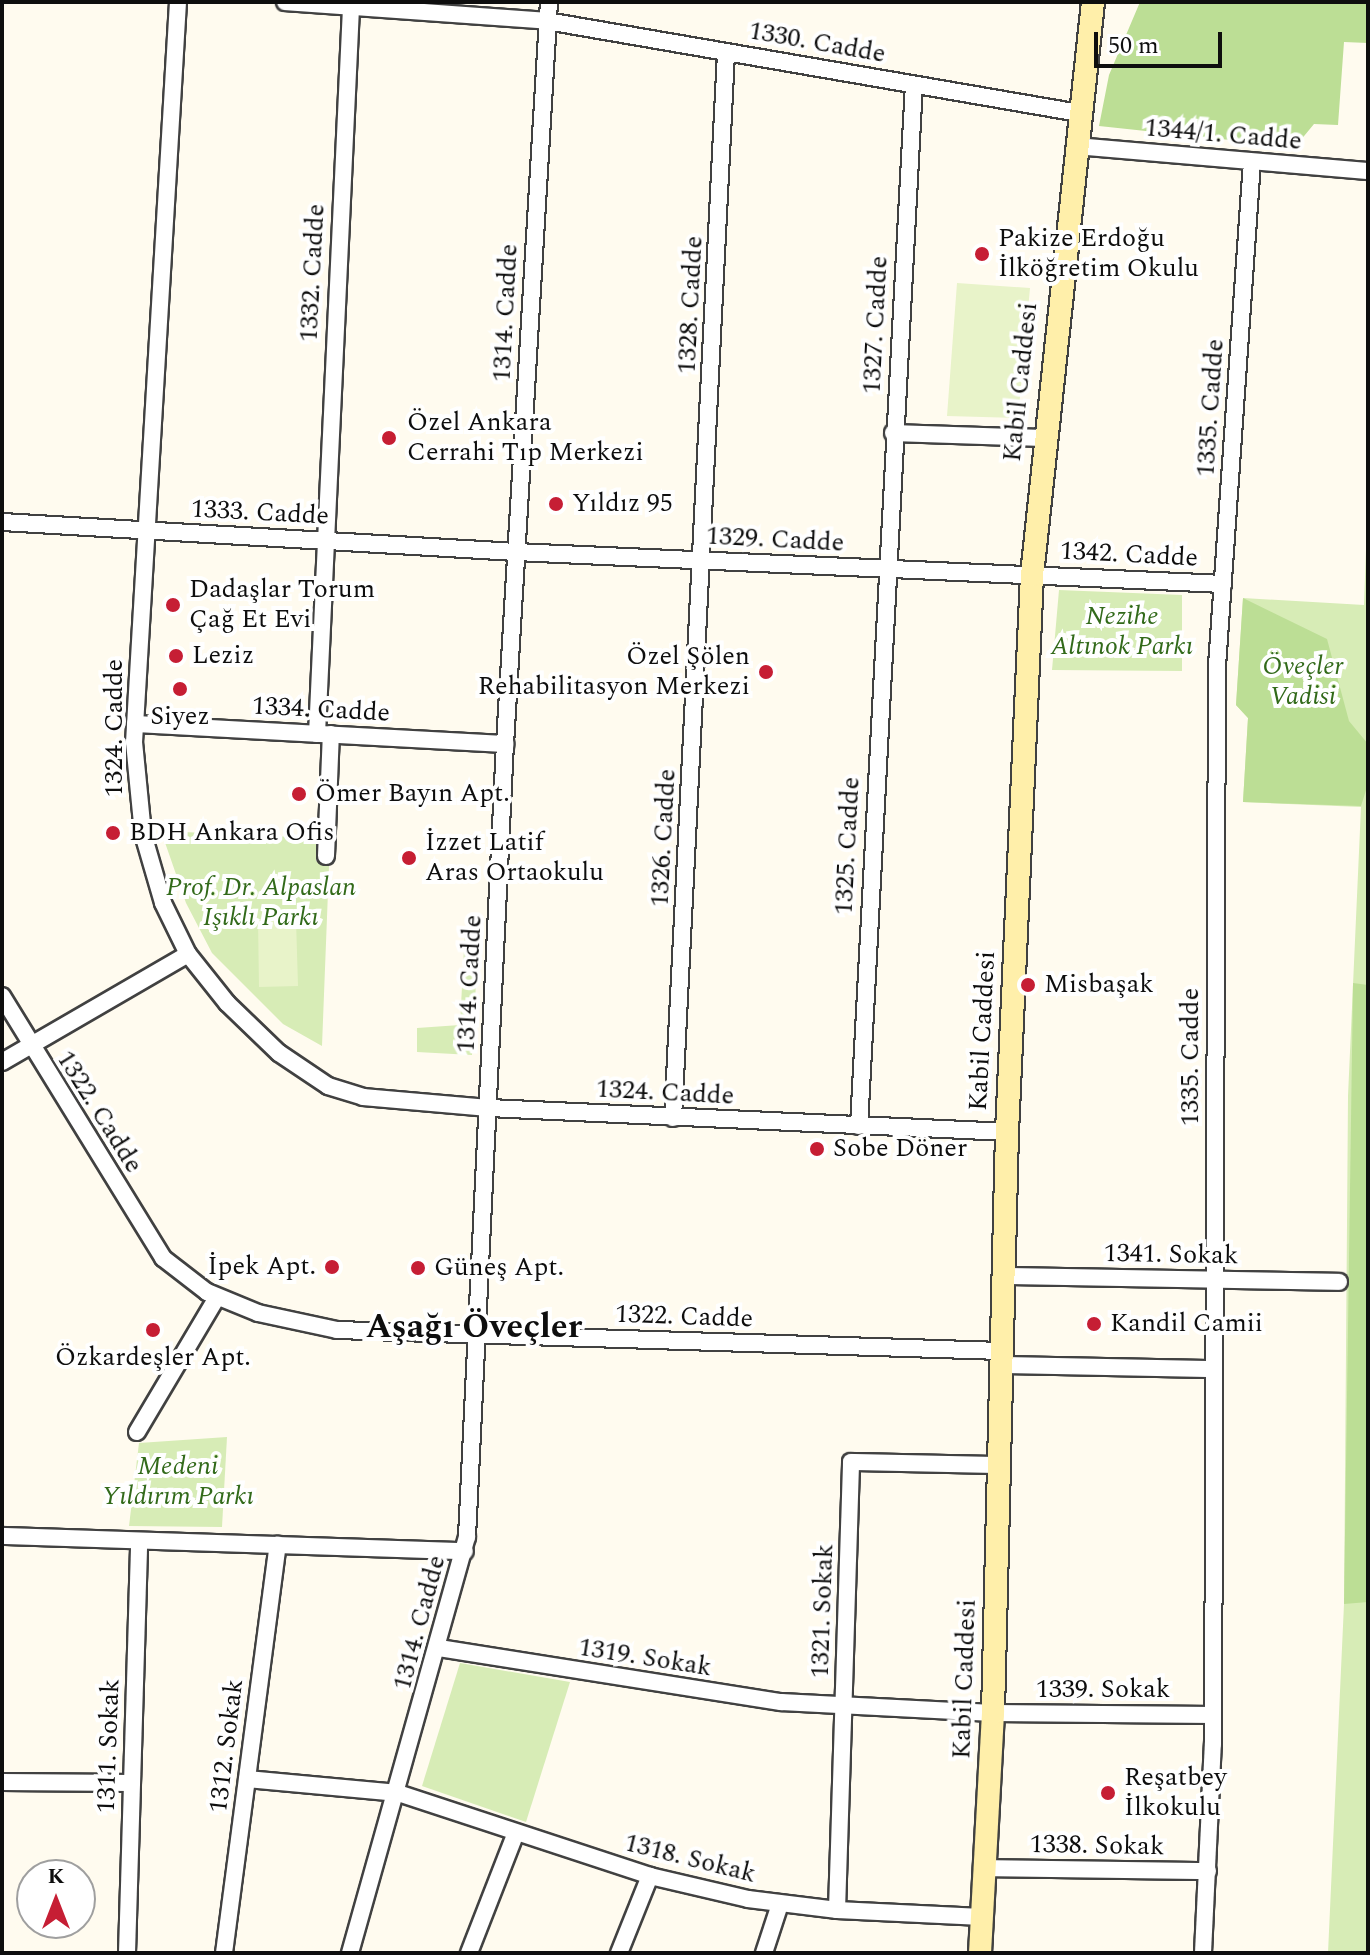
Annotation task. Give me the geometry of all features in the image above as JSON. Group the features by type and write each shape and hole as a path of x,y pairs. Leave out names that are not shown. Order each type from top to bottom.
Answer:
{"main road":[{"name":"Kabil Caddesi","path":"980,1953 993,1713 1007,1132 1032,575 1043,438 1093,2"},
{"name":"Kabil Caddesi","path":"1079,113 1106,2"}],"street":[{"name":"1324. Cadde","path":"178,2 144,530 135,724 143,834 163,903 188,954 227,1003 279,1053 328,1086 376,1099 673,1118 1007,1132"},
{"name":"1330. Cadde","path":"285,2 547,21 1079,113"},
{"name":"1314. Cadde","path":"350,1953 465,1551 505,744 549,2"},
{"name":"1332. Cadde","path":"326,856 323,541 351,7"},
{"name":"1328. Cadde","path":"703,560 726,52"},
{"name":"1327. Cadde","path":"885,568 914,85"},
{"name":"1344/1. Cadde","path":"1075,146 1368,171"},
{"name":"1335. Cadde","path":"1203,1953 1213,1715 1217,666 1252,162"},
{"path":"893,433 1043,438"},
{"name":"1333. Cadde","path":"2,522 516,552"},
{"name":"1329. Cadde","path":"516,552 1032,575"},
{"name":"1326. Cadde","path":"673,1118 703,560"},
{"name":"1325. Cadde","path":"859,1126 885,568"},
{"name":"1342. Cadde","path":"1032,575 1223,584"},
{"name":"1334. Cadde","path":"135,724 505,744"},
{"path":"2,1062 188,954"},
{"name":"1322. Cadde","path":"2,996 157,1249 185,1277 217,1297 276,1319 321,1328 1212,1369"},
{"name":"1341. Sokak","path":"1003,1276 1339,1282"},
{"path":"137,1432 217,1297"},
{"name":"1321. Sokak","path":"837,1910 851,1462 999,1465"},
{"path":"2,1536 465,1551"},
{"name":"1311. Sokak","path":"127,1953 139,1541"},
{"name":"1312. Sokak","path":"224,1953 278,1545"},
{"name":"1319. Sokak","path":"439,1648 677,1689 844,1706 993,1713"},
{"name":"1339. Sokak","path":"993,1713 1213,1715"},
{"name":"1318. Sokak","path":"247,1779 398,1793 515,1835 650,1876 780,1904 982,1917"},
{"path":"2,1782 132,1783"},
{"path":"469,1953 515,1835"},
{"name":"1338. Sokak","path":"986,1868 1208,1871"},
{"path":"619,1953 650,1876"},
{"path":"764,1953 780,1904"}],"green space":[{"path":"1140,2 1368,2 1368,43 1344,42 1338,125 1314,124 1295,147 1099,126 1109,75"},
{"path":"957,283 1030,288 1018,418 947,416"},
{"name":"Öveçler Vadisi","path":"1368,494 1368,1953 1328,1953 1344,1604 1348,1096 1361,807 1243,802 1248,718 1236,705 1243,598 1364,605"},
{"name":"Nezihe Altınok Parkı","path":"1059,590 1182,595 1182,671 1052,670"},
{"path":"1243,598 1327,639 1349,721 1368,744 1368,784 1361,806 1243,802 1248,718 1236,705"},
{"name":"Prof. Dr. Alpaslan Işıklı Parkı","path":"161,831 316,838 316,861 329,866 322,1046 283,1024 212,953 186,903"},
{"path":"258,919 296,920 298,986 259,987"},
{"path":"465,928 479,929 472,1055 417,1052 417,1028 460,1025"},
{"path":"1353,983 1368,985 1368,1602 1344,1604"},
{"name":"Medeni Yıldırım Parkı","path":"227,1437 222,1527 129,1526 139,1443"},
{"path":"460,1663 570,1682 526,1822 422,1786"}],"place":[{"name":"Pakize Erdoğu İlköğretim Okulu","path":"982,254"},
{"name":"Özel Ankara Cerrahi Tıp Merkezi","path":"389,438"},
{"name":"Yıldız 95","path":"556,504"},
{"name":"Dadaşlar Torum Çağ Et Evi","path":"173,605"},
{"name":"Leziz","path":"176,656"},
{"name":"Özel Şölen Rehabilitasyon Merkezi","path":"766,672"},
{"name":"Siyez","path":"180,689"},
{"name":"Ömer Bayın Apt.","path":"299,794"},
{"name":"BDH Ankara Ofis","path":"113,833"},
{"name":"İzzet Latif Aras Ortaokulu","path":"409,858"},
{"name":"Misbaşak","path":"1028,985"},
{"name":"Sobe Döner","path":"817,1149"},
{"name":"İpek Apt.","path":"332,1267"},
{"name":"Güneş Apt.","path":"418,1268"},
{"name":"Kandil Camii","path":"1094,1324"},
{"name":"Özkardeşler Apt.","path":"153,1330"},
{"name":"Reşatbey İlkokulu","path":"1108,1793"}],"district":[{"name":"Aşağı Öveçler","path":"474,1328"}]}
